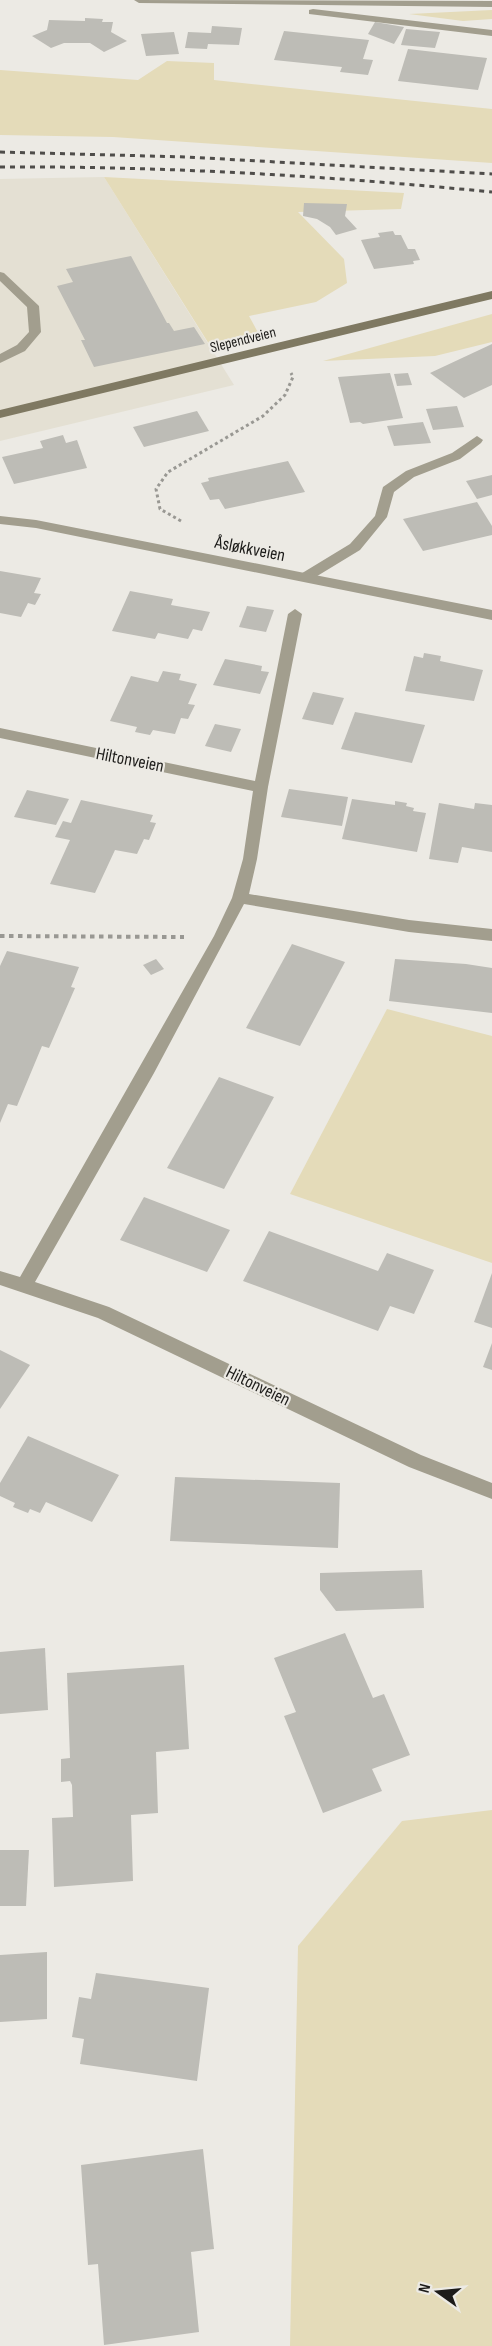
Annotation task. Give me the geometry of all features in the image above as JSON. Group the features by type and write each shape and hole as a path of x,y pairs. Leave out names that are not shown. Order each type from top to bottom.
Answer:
{"main road":[{"name":"Slependveien","path":"0,414 282,348 492,295"}],"street":[{"path":"139,0 232,3 492,4"},
{"path":"232,3 492,33"},
{"path":"0,274 33,306 35,332 21,348 0,358"},
{"path":"303,578 355,547 381,517 388,490 410,474 456,456 477,440"},
{"name":"Åsløkkveien","path":"0,519 36,524 492,615"},
{"path":"24,1285 142,1079 221,937 240,898 250,859 261,787 295,614"},
{"name":"Hiltonveien","path":"0,733 261,787"},
{"path":"240,898 409,926 492,935"},
{"name":"Hiltonveien","path":"0,1278 103,1312 415,1461 492,1491"}],"path":[{"path":"187,524 160,509 156,489 168,472 263,416 285,395 293,377 290,368"},
{"path":"0,936 221,937"}],"shaded area":[{"path":"492,10 492,19 463,21 409,14"},
{"path":"167,61 214,63 214,80 492,109 492,163 113,137 0,135 0,70 138,80"},
{"path":"104,177 234,385 0,441 0,179"},
{"path":"104,177 404,193 401,209 298,212 344,259 347,283 316,302 249,316 261,338 209,344"},
{"path":"492,314 492,342 435,356 323,361"},
{"path":"387,1009 492,1036 492,1263 290,1194"},
{"path":"492,1810 492,2346 290,2346 298,1946 402,1821"}],"building":[{"path":"85,18 113,22 111,32 127,41 104,52 90,43 64,43 51,48 32,36 47,30 49,20 85,21"},
{"path":"375,22 404,27 394,44 368,34"},
{"path":"212,26 242,28 239,45 208,44 207,49 185,48 188,32 211,33"},
{"path":"406,29 440,32 435,48 401,45"},
{"path":"284,31 369,40 363,59 373,60 368,75 340,72 342,67 274,60"},
{"path":"174,32 179,54 146,56 141,34"},
{"path":"408,49 487,58 478,90 398,81"},
{"path":"304,203 347,204 345,216 357,229 336,235 330,227 317,219 303,216"},
{"path":"393,231 395,235 401,235 408,249 415,249 420,260 413,261 414,264 374,269 361,240 380,237 378,233"},
{"path":"131,256 167,323 174,331 194,327 205,344 94,367 81,340 85,340 57,286 73,282 66,269"},
{"path":"492,344 492,385 464,398 430,373"},
{"path":"390,373 403,418 363,424 350,423 338,377"},
{"path":"408,373 412,385 397,386 394,374"},
{"path":"457,406 464,427 433,430 426,409"},
{"path":"197,411 209,431 144,447 133,427"},
{"path":"423,422 431,443 394,446 387,426"},
{"path":"63,435 66,443 77,440 87,468 14,484 2,457 43,448 40,441"},
{"path":"288,461 305,492 225,509 219,499 210,500 201,483 209,481 208,478"},
{"path":"492,475 492,495 477,499 466,481"},
{"path":"477,502 492,526 492,535 423,551 403,519"},
{"path":"0,571 41,578 34,593 41,594 35,605 28,603 21,617 0,613"},
{"path":"130,591 173,599 171,605 210,612 202,631 193,629 188,639 158,633 155,639 112,631"},
{"path":"247,606 274,610 266,632 239,627"},
{"path":"424,653 441,656 440,661 483,670 474,701 405,691 414,656 423,658"},
{"path":"225,659 262,666 261,671 269,672 260,694 213,685"},
{"path":"163,671 181,674 179,680 197,684 188,704 195,705 188,719 181,718 175,734 153,730 150,735 135,732 137,727 110,721 131,676 158,682"},
{"path":"313,692 344,698 333,725 302,719"},
{"path":"355,712 425,725 412,763 341,749"},
{"path":"215,724 241,729 231,752 205,746"},
{"path":"289,789 348,797 342,826 281,817"},
{"path":"27,790 69,799 56,825 14,817"},
{"path":"352,799 395,805 395,801 407,803 406,806 414,808 413,811 426,813 417,852 342,839"},
{"path":"81,800 153,815 150,822 156,823 149,840 144,839 137,854 115,850 95,893 50,884 70,840 55,837 63,821 71,823"},
{"path":"439,803 474,809 475,803 492,805 492,852 462,847 458,863 429,859"},
{"path":"292,944 345,962 300,1046 246,1028"},
{"path":"7,951 79,967 71,987 75,988 49,1048 42,1046 17,1106 8,1104 0,1123 0,966"},
{"path":"156,959 164,969 151,975 143,965"},
{"path":"395,959 492,968 492,1013 389,1001"},
{"path":"219,1077 274,1097 224,1189 167,1168"},
{"path":"144,1197 230,1230 207,1272 120,1240"},
{"path":"269,1231 378,1271 387,1253 434,1270 414,1314 390,1306 378,1331 243,1281"},
{"path":"492,1273 492,1328 474,1322"},
{"path":"492,1343 492,1370 483,1367"},
{"path":"0,1350 30,1365 0,1409"},
{"path":"28,1436 119,1475 92,1522 46,1502 40,1513 30,1509 28,1513 13,1507 15,1503 0,1496 0,1483"},
{"path":"175,1477 340,1483 338,1548 170,1541"},
{"path":"422,1570 424,1608 336,1611 320,1590 320,1573"},
{"path":"345,1633 373,1698 384,1694 410,1755 372,1769 382,1791 323,1813 284,1716 296,1712 274,1658"},
{"path":"45,1648 48,1710 0,1714 0,1652"},
{"path":"184,1665 189,1749 156,1752 158,1813 131,1815 133,1881 54,1887 52,1818 73,1817 72,1785 70,1781 61,1782 61,1759 70,1758 67,1673"},
{"path":"0,1850 29,1850 26,1906 0,1906"},
{"path":"47,1952 47,2019 0,2022 0,1955"},
{"path":"96,1973 209,1988 197,2081 80,2064 84,2039 72,2037 79,1997 91,1999"},
{"path":"203,2149 214,2249 191,2252 199,2332 104,2345 98,2264 88,2265 81,2165"}],"railway":[{"path":"0,152 187,157 492,174"},
{"path":"0,167 123,168 246,173 492,192"}]}
